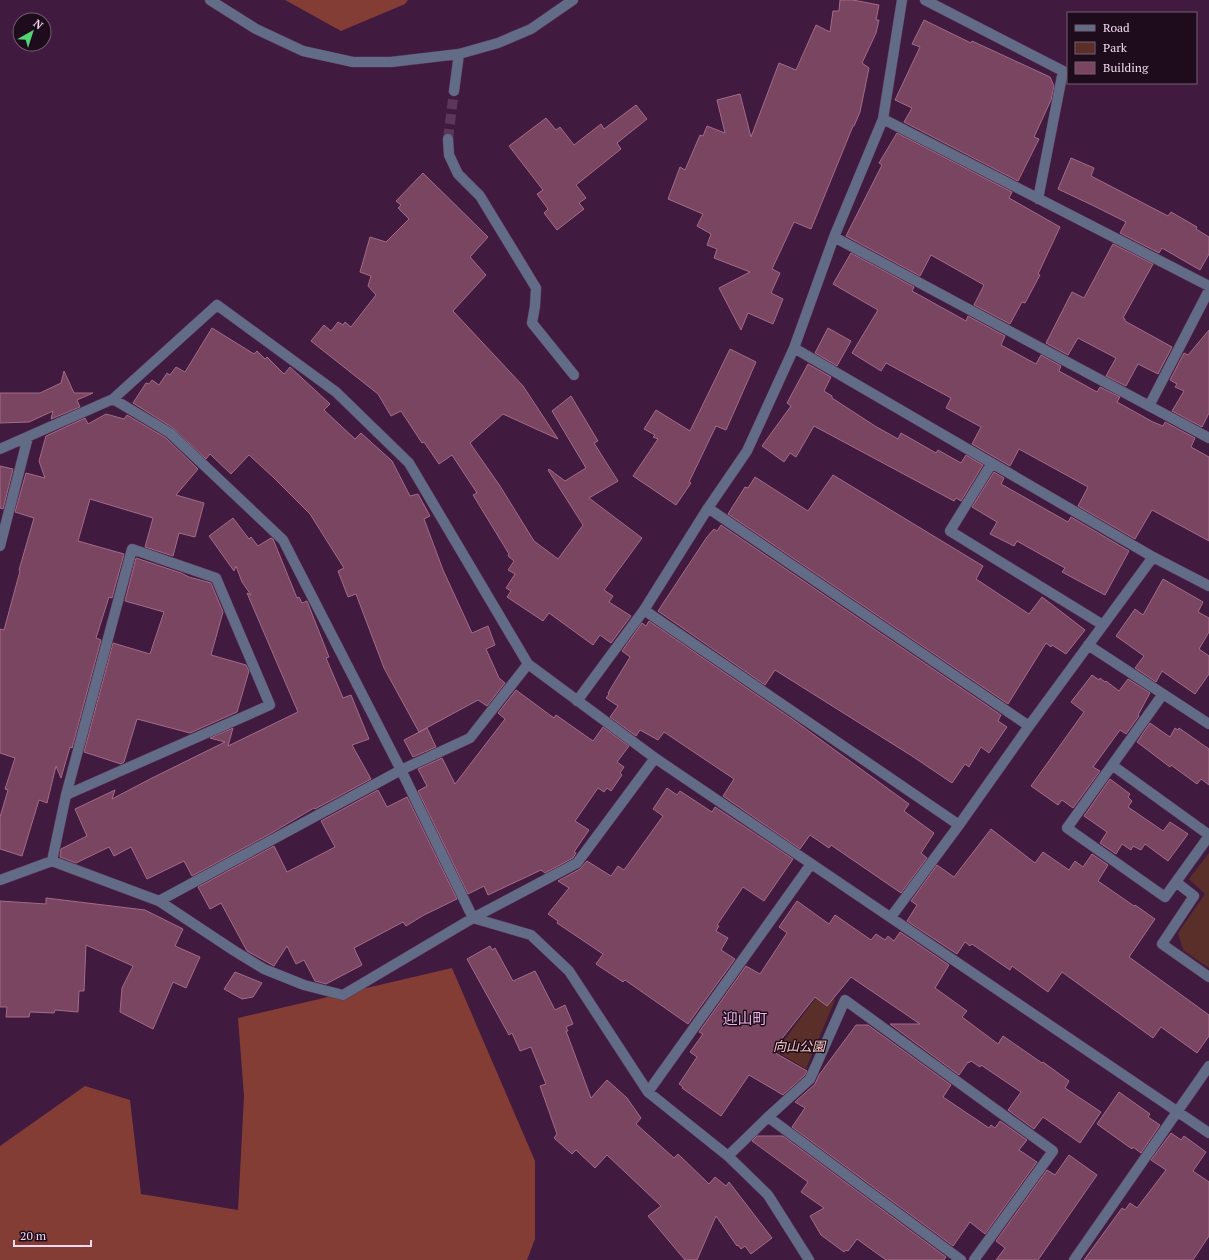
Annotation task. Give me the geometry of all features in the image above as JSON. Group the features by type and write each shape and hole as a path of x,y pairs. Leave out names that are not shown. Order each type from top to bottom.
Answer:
{"street":[{"path":"210,0 256,30 303,50 353,62 391,62 459,54 498,43 532,29 573,0"},
{"path":"577,701 644,610 708,508 747,451 794,348 834,237 884,119 902,0"},
{"path":"925,0 1063,72 1038,199"},
{"path":"454,91 459,54"},
{"path":"884,119 1209,286"},
{"path":"448,139 449,155 458,174 480,196 536,288 532,323 574,375"},
{"path":"834,237 1209,438"},
{"path":"1149,406 1209,290"},
{"path":"0,449 114,399 217,305 336,392 409,463 528,664 655,758 1209,1133"},
{"path":"794,348 1153,557 1209,586"},
{"path":"114,399 170,433 283,540 400,770 473,918 531,935 569,971 648,1092 728,1156 768,1195 809,1260"},
{"path":"0,546 28,436"},
{"path":"992,463 950,531 1102,626"},
{"path":"708,508 1029,726"},
{"path":"52,861 66,795 132,549 216,578 270,705 66,795"},
{"path":"891,917 1153,557"},
{"path":"644,610 959,825"},
{"path":"1088,645 1209,724"},
{"path":"159,901 400,770 470,738 528,664"},
{"path":"1112,764 1209,836 1165,897 1067,828 1112,764 1163,694"},
{"path":"0,880 52,861 159,901 264,969 304,985 342,995 473,918 577,863 655,758"},
{"path":"648,1092 811,864"},
{"path":"1176,882 1194,896 1162,944 1209,977"},
{"path":"728,1156 810,1079 845,1000 1053,1151 974,1260"},
{"path":"1074,1260 1209,1066"},
{"path":"768,1117 961,1260"}],"green space":[{"path":"1209,853 1209,968 1183,950 1178,933 1205,894 1189,879"},
{"name":"向山公園","path":"821,991 835,1000 806,1069 776,1051"}],"shaded area":[{"path":"285,0 408,0 405,4 341,31"},
{"path":"452,968 535,1161 535,1239 527,1260 0,1260 0,1146 85,1086 130,1100 141,1194 238,1210 244,1096 238,1018"}],"building":[{"path":"840,0 853,0 879,5 876,20 879,20 876,33 862,63 869,68 860,112 811,229 794,222 772,269 780,273 771,293 783,299 773,324 748,313 741,330 719,288 750,272 714,258 717,249 707,245 711,234 697,226 703,214 668,199 680,167 685,170 700,135 703,136 707,126 725,133 717,100 740,94 751,137 779,63 796,70 816,25 830,32 833,11 839,11"},
{"path":"924,20 971,43 972,41 1050,77 1054,86 1051,100 1034,137 1039,139 1018,181 904,122 912,108 895,100 920,47 912,44"},
{"path":"636,105 647,119 617,143 621,149 576,185 586,198 579,203 584,209 557,230 544,213 548,209 537,194 543,190 509,146 546,118 556,130 560,127 574,145 601,124 604,129"},
{"path":"897,133 1012,192 1009,198 1060,227 1038,274 1040,275 1025,303 1022,302 1010,324 974,305 984,285 931,255 920,276 846,236 882,165 879,163"},
{"path":"1071,158 1094,168 1091,176 1168,216 1171,212 1197,227 1196,229 1209,237 1209,254 1200,270 1162,248 1159,253 1120,233 1126,222 1058,189"},
{"path":"423,173 488,237 470,257 486,275 453,311 523,386 558,439 503,414 470,443 500,486 534,541 558,559 583,525 548,470 549,469 565,481 586,468 552,411 571,396 598,441 594,443 618,481 589,498 642,538 604,590 613,596 609,602 631,616 611,643 600,635 593,645 549,613 543,621 507,597 511,591 506,588 515,574 508,570 514,561 508,556 509,554 473,495 477,493 452,455 439,464 424,442 422,443 401,411 391,416 378,394 311,341 324,325 331,331 338,322 343,325 345,322 351,327 376,295 368,286 371,276 360,272 370,237 386,242 409,219 398,208 401,205 396,201"},
{"path":"1113,244 1153,264 1123,318 1125,321 1172,347 1158,374 1138,364 1126,386 1106,376 1116,358 1078,338 1068,355 1046,343 1072,292 1084,298"},
{"path":"851,253 914,287 912,291 966,321 968,316 1005,336 1001,345 1036,364 1041,355 1061,366 1059,371 1097,392 1100,387 1120,397 1117,402 1153,422 1163,426 1165,422 1195,438 1191,447 1209,457 1209,541 1152,510 1135,539 1078,506 1088,487 1019,449 1010,466 972,444 981,427 946,408 951,398 886,363 881,371 852,353 878,310 833,284"},
{"path":"212,328 254,354 257,351 265,359 267,357 284,374 290,367 330,404 324,410 355,439 361,433 392,461 410,496 418,494 430,516 424,519 443,570 472,633 488,626 495,645 486,649 499,678 505,683 487,706 478,700 419,732 384,668 356,594 348,597 338,571 344,568 310,514 249,455 231,474 210,454 206,459 173,428 133,403 146,383 149,384 152,380 159,385 167,373 170,375 176,367 185,372"},
{"path":"828,328 851,341 837,366 815,353"},
{"path":"1209,330 1209,413 1202,427 1172,411 1184,391 1175,387 1177,384 1170,380 1184,353 1188,355"},
{"path":"730,349 756,362 726,430 716,426 689,482 691,483 676,505 633,476 658,439 653,437 655,435 644,429 656,410 690,431"},
{"path":"808,364 831,377 824,391 832,396 832,398 875,426 898,439 901,433 936,453 938,450 961,463 966,455 983,465 961,501 956,498 954,501 814,426 796,457 790,453 784,462 762,446 791,406 787,403"},
{"path":"64,371 74,393 93,393 77,400 80,407 51,419 53,411 29,422 0,423 0,393 40,393 61,383"},
{"path":"106,414 124,419 127,415 166,438 198,469 176,495 204,503 195,537 179,533 173,556 145,547 153,518 90,499 78,541 124,554 112,598 109,597 96,638 101,640 72,748 70,747 61,778 56,766 47,803 39,800 22,856 0,849 0,817 8,790 5,789 15,758 0,753 0,629 4,630 34,518 15,512 26,473 45,478 39,461 46,436 85,418 88,424"},
{"path":"0,466 13,469 3,509 0,508"},
{"path":"994,472 1004,478 1001,484 1068,522 1071,517 1129,551 1105,595 1062,572 1065,568 1017,541 1014,546 990,534 997,522 972,507"},
{"path":"833,475 983,566 976,579 1029,614 1042,597 1085,630 1066,654 1046,643 1008,704 728,514 745,487 748,488 755,477 808,511"},
{"path":"233,518 249,539 251,537 258,546 271,538 273,539 297,598 299,597 302,603 307,601 329,657 326,658 343,698 351,695 369,739 352,745 371,779 315,809 314,808 192,876 184,861 147,879 131,847 114,856 109,847 76,863 60,857 61,849 87,836 75,809 115,790 112,799 225,742 210,738 233,728 228,746 298,712 247,593 251,595 242,582 236,566 234,571 209,536"},
{"path":"721,525 1001,715 998,721 1007,727 989,753 981,747 969,767 965,764 952,783 912,756 775,670 765,685 658,611 707,537 714,529 717,531"},
{"path":"136,558 189,577 211,583 223,612 211,655 246,665 249,671 237,712 190,733 137,719 124,762 121,764 84,752 113,643 150,654 164,612 125,601"},
{"path":"1163,579 1203,602 1198,612 1209,618 1209,632 1199,649 1209,656 1209,674 1195,694 1162,671 1156,682 1135,668 1144,656 1116,636 1135,609 1143,615"},
{"path":"649,621 795,721 909,804 904,811 934,833 921,853 927,858 901,893 831,845 829,848 810,835 800,849 723,796 734,779 664,732 658,740 640,730 636,736 610,717 618,706 606,698 630,657 622,651 642,623 646,626"},
{"path":"1092,675 1099,680 1100,678 1105,682 1106,681 1119,691 1128,679 1150,693 1138,715 1139,716 1126,734 1120,730 1093,767 1100,771 1073,808 1062,800 1058,805 1031,786 1084,712 1071,702"},
{"path":"516,690 554,718 556,715 593,741 603,727 629,746 617,762 624,767 620,773 622,775 611,791 607,788 604,792 598,788 575,821 589,830 574,852 576,853 573,858 545,873 541,870 488,895 484,886 468,894 418,791 427,786 418,769 442,758 455,784 505,719 498,713"},
{"path":"1150,723 1170,737 1175,728 1178,730 1179,728 1209,749 1209,785 1201,779 1197,784 1171,765 1170,767 1137,742"},
{"path":"427,728 436,747 413,757 404,740"},
{"path":"1110,779 1130,794 1128,797 1132,801 1128,807 1163,831 1170,822 1188,834 1168,861 1145,844 1141,850 1133,846 1131,850 1122,844 1116,854 1100,843 1107,832 1084,816"},
{"path":"667,788 677,795 680,791 712,812 715,807 793,859 764,901 743,887 717,925 719,926 716,931 728,938 721,950 735,959 688,1024 625,980 623,982 596,964 603,954 557,923 558,921 548,914 569,888 558,881 580,869 587,861 611,876 618,866 624,870 663,816 653,809"},
{"path":"378,790 387,807 407,797 457,899 424,915 406,926 403,922 354,948 362,965 326,984 315,981 304,960 296,964 287,946 274,966 247,951 221,903 210,909 198,887 274,846 287,872 335,847 321,821"},
{"path":"991,829 1035,863 1043,852 1069,870 1075,861 1083,867 1092,854 1108,865 1098,881 1155,919 1129,957 1209,1015 1209,1036 1197,1053 1161,1027 1153,1038 1062,972 1048,992 1012,966 1010,970 972,944 970,946 965,942 957,954 907,921 917,905 911,901 937,865 954,877"},
{"path":"46,898 145,910 183,929 175,946 200,957 186,988 173,982 153,1029 120,1012 122,988 133,966 86,945 84,991 79,991 78,1012 55,1010 54,1013 30,1012 29,1017 6,1017 7,1007 0,1007 0,901 46,904"},
{"path":"797,901 829,924 835,915 871,940 876,934 885,940 888,936 894,941 900,932 949,965 935,988 967,1011 962,1017 998,1044 1003,1036 1042,1063 1043,1062 1069,1081 1065,1088 1101,1112 1080,1143 1043,1117 1034,1129 1008,1110 1021,1092 981,1065 980,1067 971,1061 969,1063 968,1062 959,1075 890,1024 920,1024 851,977 827,1006 815,997 772,1051 807,1071 805,1075 783,1095 749,1075 721,1116 682,1088 683,1087 679,1084 697,1057 690,1052 703,1034 699,1032 746,966 760,974 787,933 779,927"},
{"path":"490,946 492,950 495,948 513,981 535,971 555,1010 565,1005 573,1024 566,1027 568,1031 566,1031 591,1098 607,1080 627,1098 641,1118 636,1124 674,1158 678,1154 709,1184 715,1177 726,1186 729,1182 772,1238 751,1254 745,1246 741,1249 738,1245 737,1246 716,1216 697,1260 685,1260 648,1216 661,1206 607,1155 595,1168 576,1150 572,1154 554,1138 557,1134 540,1086 546,1084 531,1047 520,1051 512,1033 509,1035 467,959"},
{"path":"235,972 262,983 253,997 242,999 224,989"},
{"path":"856,1025 868,1025 951,1085 943,1097 989,1128 991,1125 995,1128 1000,1121 1027,1140 1019,1150 1037,1162 985,1234 970,1222 953,1246 792,1127 805,1108 795,1102 815,1084 819,1075"},
{"path":"1119,1092 1150,1114 1148,1117 1160,1125 1141,1153 1133,1147 1132,1149 1097,1124"},
{"path":"1171,1133 1181,1140 1184,1136 1206,1152 1193,1171 1209,1182 1209,1236 1193,1260 1084,1260 1122,1208 1125,1210 1130,1203 1137,1208 1166,1170 1151,1160"},
{"path":"757,1136 783,1136 946,1257 944,1260 886,1260 857,1239 848,1251 846,1250 844,1252 821,1235 810,1216 824,1208 801,1192 808,1182 752,1141"},
{"path":"1069,1155 1097,1175 1038,1260 996,1260 1005,1248 996,1241 1047,1170 1055,1175"}],"tunnel":[{"path":"448,139 454,91"}],"district":[{"name":"迎山町","path":"745,1019"}]}
